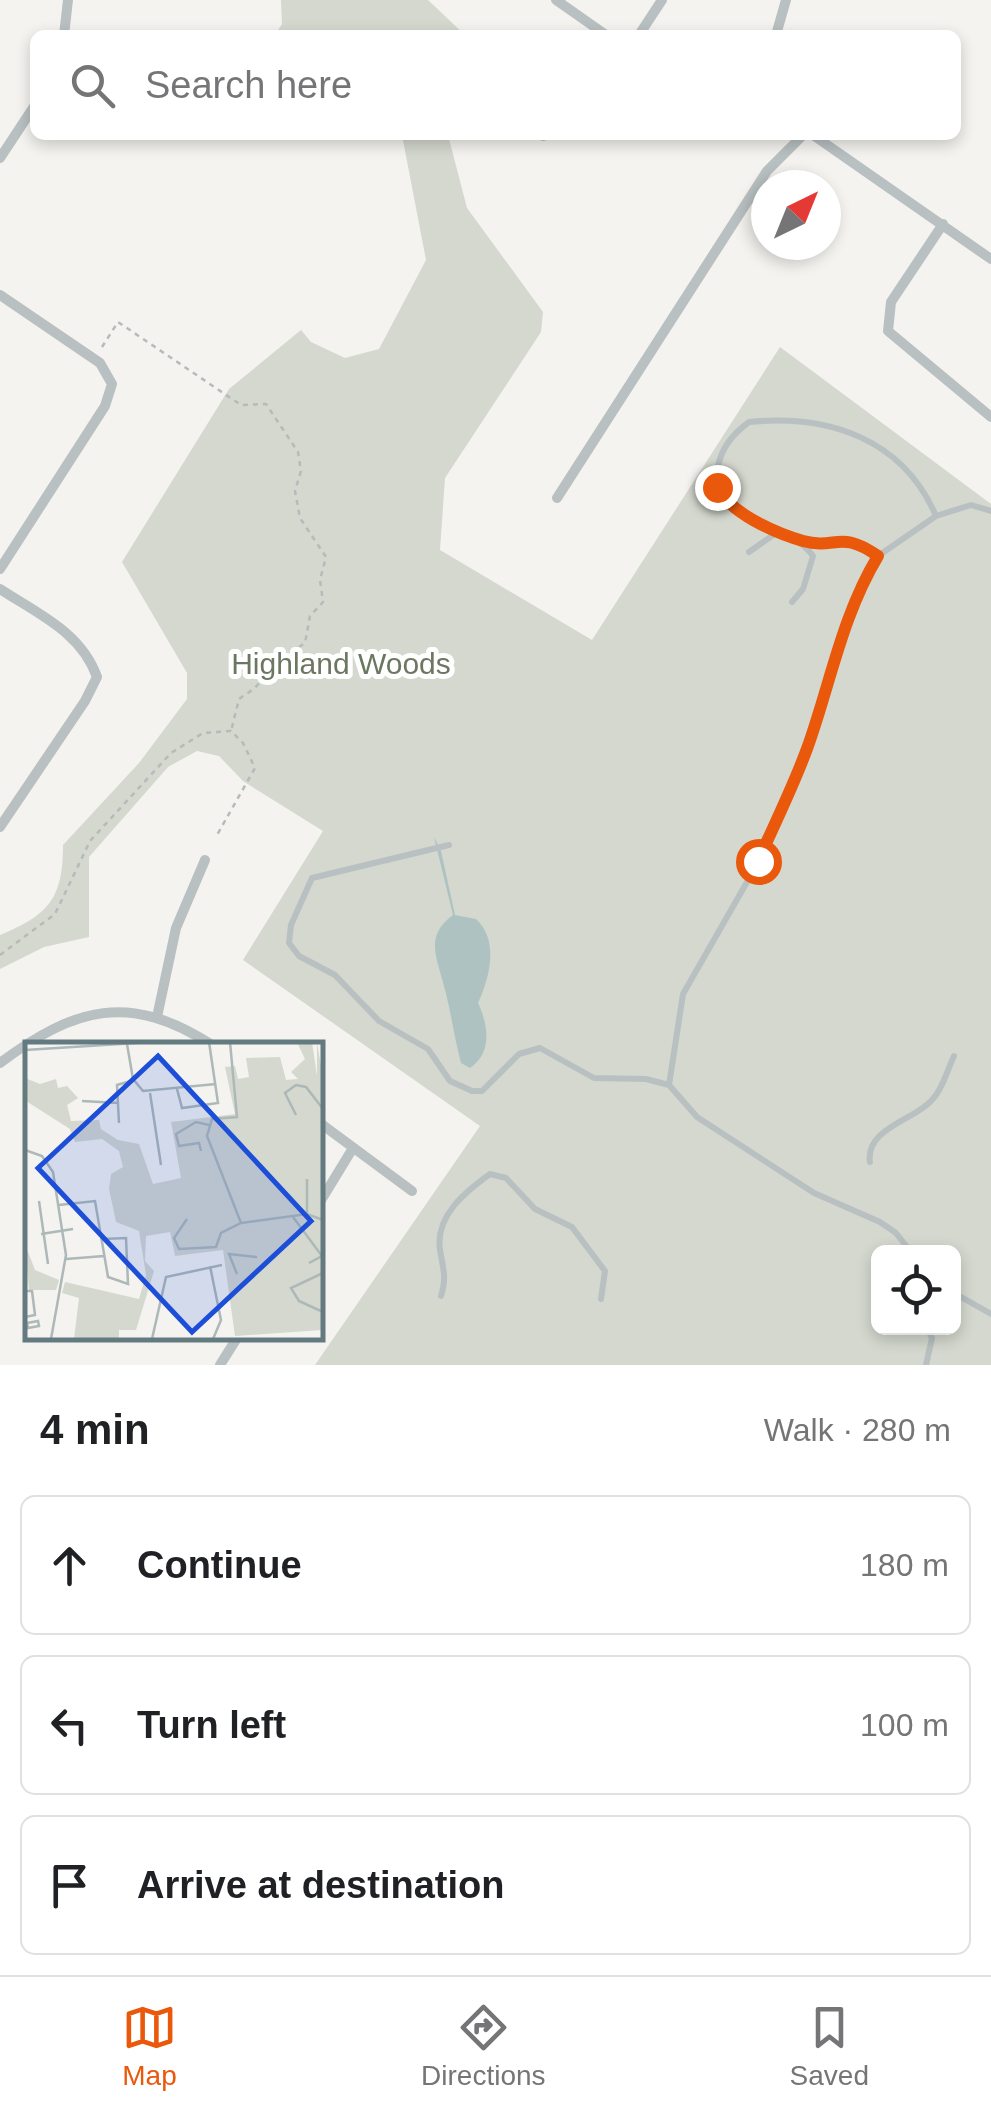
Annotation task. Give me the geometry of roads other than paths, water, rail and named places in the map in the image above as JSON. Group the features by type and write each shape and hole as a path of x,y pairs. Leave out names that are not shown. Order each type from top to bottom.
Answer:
{"street":[{"path":"65,30 68,0"},
{"path":"556,0 599,30"},
{"path":"641,30 662,0"},
{"path":"777,30 782,3"},
{"path":"0,158 30,113"},
{"path":"557,498 767,172 798,140"},
{"path":"821,140 991,259"},
{"path":"943,224 891,302 888,332 991,417"},
{"path":"0,295 100,362 112,384 105,406 0,569"},
{"path":"0,590 72,636 88,653 96,677 85,701 0,827"},
{"path":"157,1016 176,928 205,860"},
{"path":"30,1042 59,1023 115,1011 178,1023 207,1042"},
{"path":"0,1062 25,1045"},
{"path":"322,1124 412,1191"},
{"path":"322,1199 354,1148"},
{"path":"220,1365 236,1340"}],"lane":[{"path":"878,556 858,542 841,538 802,540 744,516 723,500 717,487 724,448 748,422 830,426 887,451 918,478 936,516"},
{"path":"669,1085 683,994 766,845 808,747 833,658 860,586 878,556 936,516 971,506 991,511"},
{"path":"750,552 780,530"},
{"path":"792,602 804,589 813,556 802,540"},
{"path":"449,845 312,878 290,925 289,942 298,956 335,976 379,1021 428,1049 459,1088 482,1091 519,1054 540,1048 594,1078 646,1079 669,1085 697,1117 814,1193 880,1222 905,1245"},
{"path":"870,1162 877,1138 935,1097 954,1056"},
{"path":"440,1296 448,1276 439,1230 448,1212 490,1174 506,1178 534,1208 572,1227 586,1241 605,1272 601,1299"},
{"path":"961,1297 991,1314"},
{"path":"926,1365 930,1335"}],"park label":[{"name":"Highland Woods","path":"341,664"}]}
